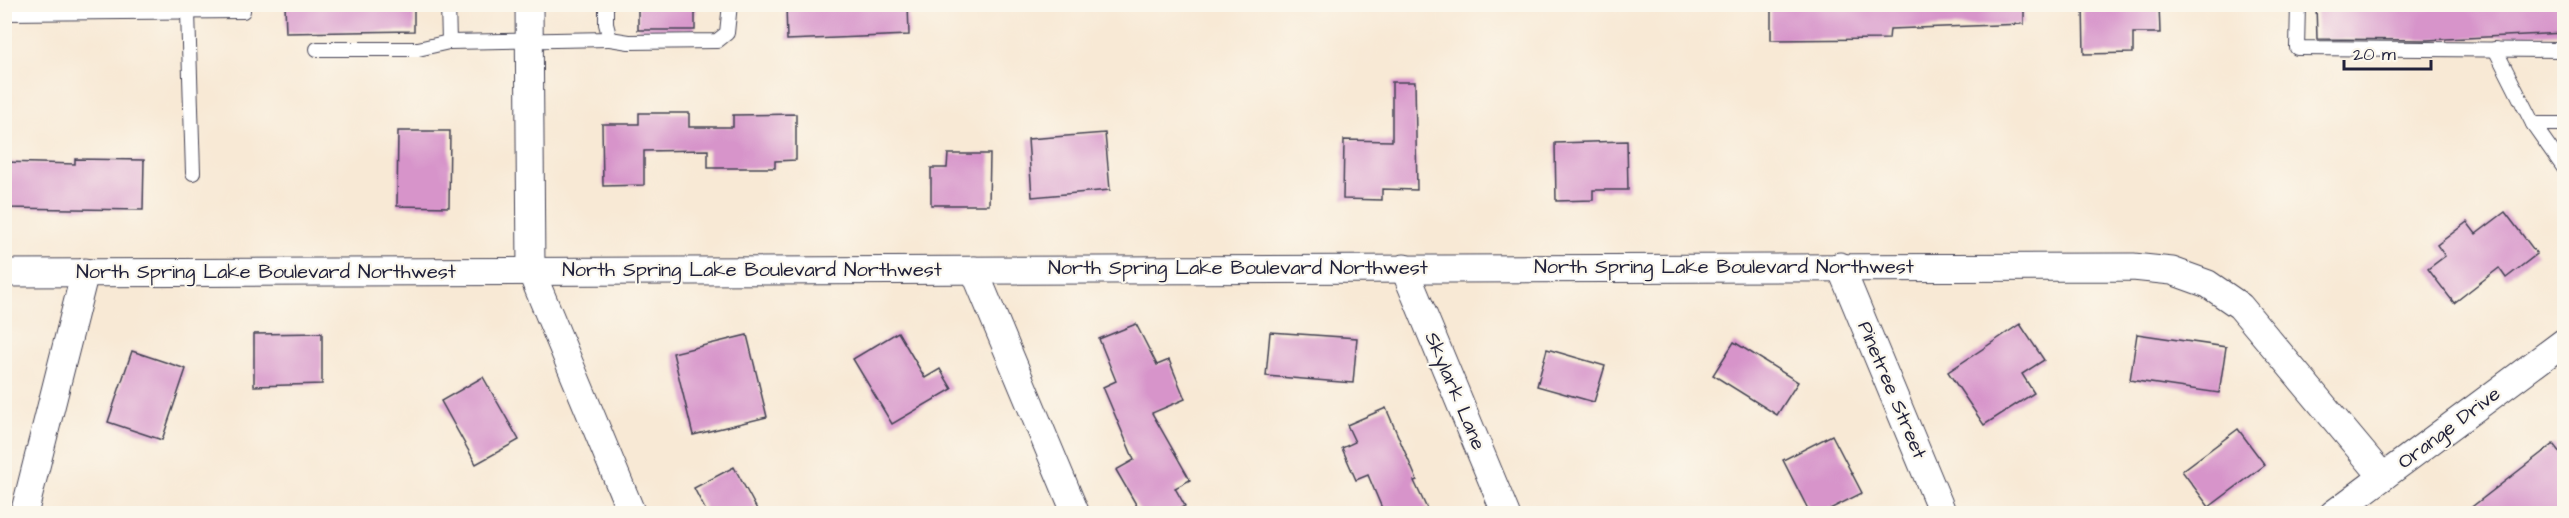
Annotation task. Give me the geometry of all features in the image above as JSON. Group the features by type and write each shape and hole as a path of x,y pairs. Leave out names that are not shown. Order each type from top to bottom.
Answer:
{"street":[{"path":"529,4 531,271 632,513"},
{"name":"North Spring Lake Boulevard Northwest","path":"4,273 1840,266 2133,267 2172,271 2208,284 2240,306 2383,477"},
{"name":"Pinetree Street","path":"1840,266 1943,513"},
{"name":"Skylark Lane","path":"1404,268 1506,513"},
{"path":"974,270 1076,513"},
{"path":"24,513 84,272"},
{"name":"Orange Drive","path":"2333,513 2565,342"}],"lane":[{"path":"4,12 243,11 243,4"},
{"path":"448,4 449,42"},
{"path":"606,4 606,24 610,39"},
{"path":"317,49 418,49 449,42 530,40 717,41 727,33 730,4"},
{"path":"2298,4 2297,48 2565,50"},
{"path":"188,12 193,173"},
{"path":"2495,50 2533,124 2565,168"},
{"path":"2533,124 2565,124"}],"building":[{"path":"285,4 414,4 414,31 286,33"},
{"path":"638,4 695,4 695,30 638,30"},
{"path":"786,4 908,4 909,35 787,40"},
{"path":"1771,4 2024,4 2024,24 1890,29 1889,39 1771,40"},
{"path":"2083,4 2159,4 2160,33 2133,33 2133,53 2084,54"},
{"path":"2316,4 2565,4 2565,33 2427,40 2317,39"},
{"path":"1392,82 1415,82 1417,190 1382,189 1382,200 1343,199 1344,140 1392,141"},
{"path":"639,113 689,113 689,127 733,127 733,115 796,114 796,160 775,161 775,168 708,168 708,150 644,151 644,185 603,186 602,124 639,124"},
{"path":"398,131 450,131 449,207 397,206"},
{"path":"1105,133 1110,190 1032,197 1028,139"},
{"path":"1627,141 1628,190 1593,190 1593,200 1556,201 1555,143"},
{"path":"948,154 990,154 989,205 931,205 931,168 947,168"},
{"path":"75,159 144,160 143,210 4,208 4,162 75,164"},
{"path":"2505,212 2537,254 2506,278 2499,268 2454,303 2428,269 2445,256 2437,245 2467,222 2476,234"},
{"path":"1136,324 1157,365 1169,360 1185,399 1152,413 1190,480 1175,488 1185,506 1171,513 1141,513 1116,470 1134,460 1103,387 1116,381 1099,339"},
{"path":"2020,324 2044,360 2022,374 2034,393 1984,425 1948,372"},
{"path":"898,332 925,378 940,369 952,389 892,424 853,359"},
{"path":"1270,332 1357,338 1353,383 1266,376"},
{"path":"322,333 322,384 254,386 254,334"},
{"path":"2137,334 2226,347 2219,393 2130,380"},
{"path":"747,335 767,417 693,435 673,353"},
{"path":"1734,342 1798,382 1777,415 1713,375"},
{"path":"1547,349 1605,366 1594,402 1537,386"},
{"path":"132,351 186,369 162,440 108,422"},
{"path":"483,377 519,440 476,464 441,401"},
{"path":"1386,408 1429,513 1384,513 1368,475 1356,480 1342,448 1355,442 1347,425"},
{"path":"2238,429 2265,465 2209,507 2182,471"},
{"path":"1832,435 1862,493 1822,513 1810,513 1783,460"},
{"path":"2553,444 2565,459 2565,505 2554,513 2464,513"},
{"path":"734,467 759,513 707,513 694,488"}]}
